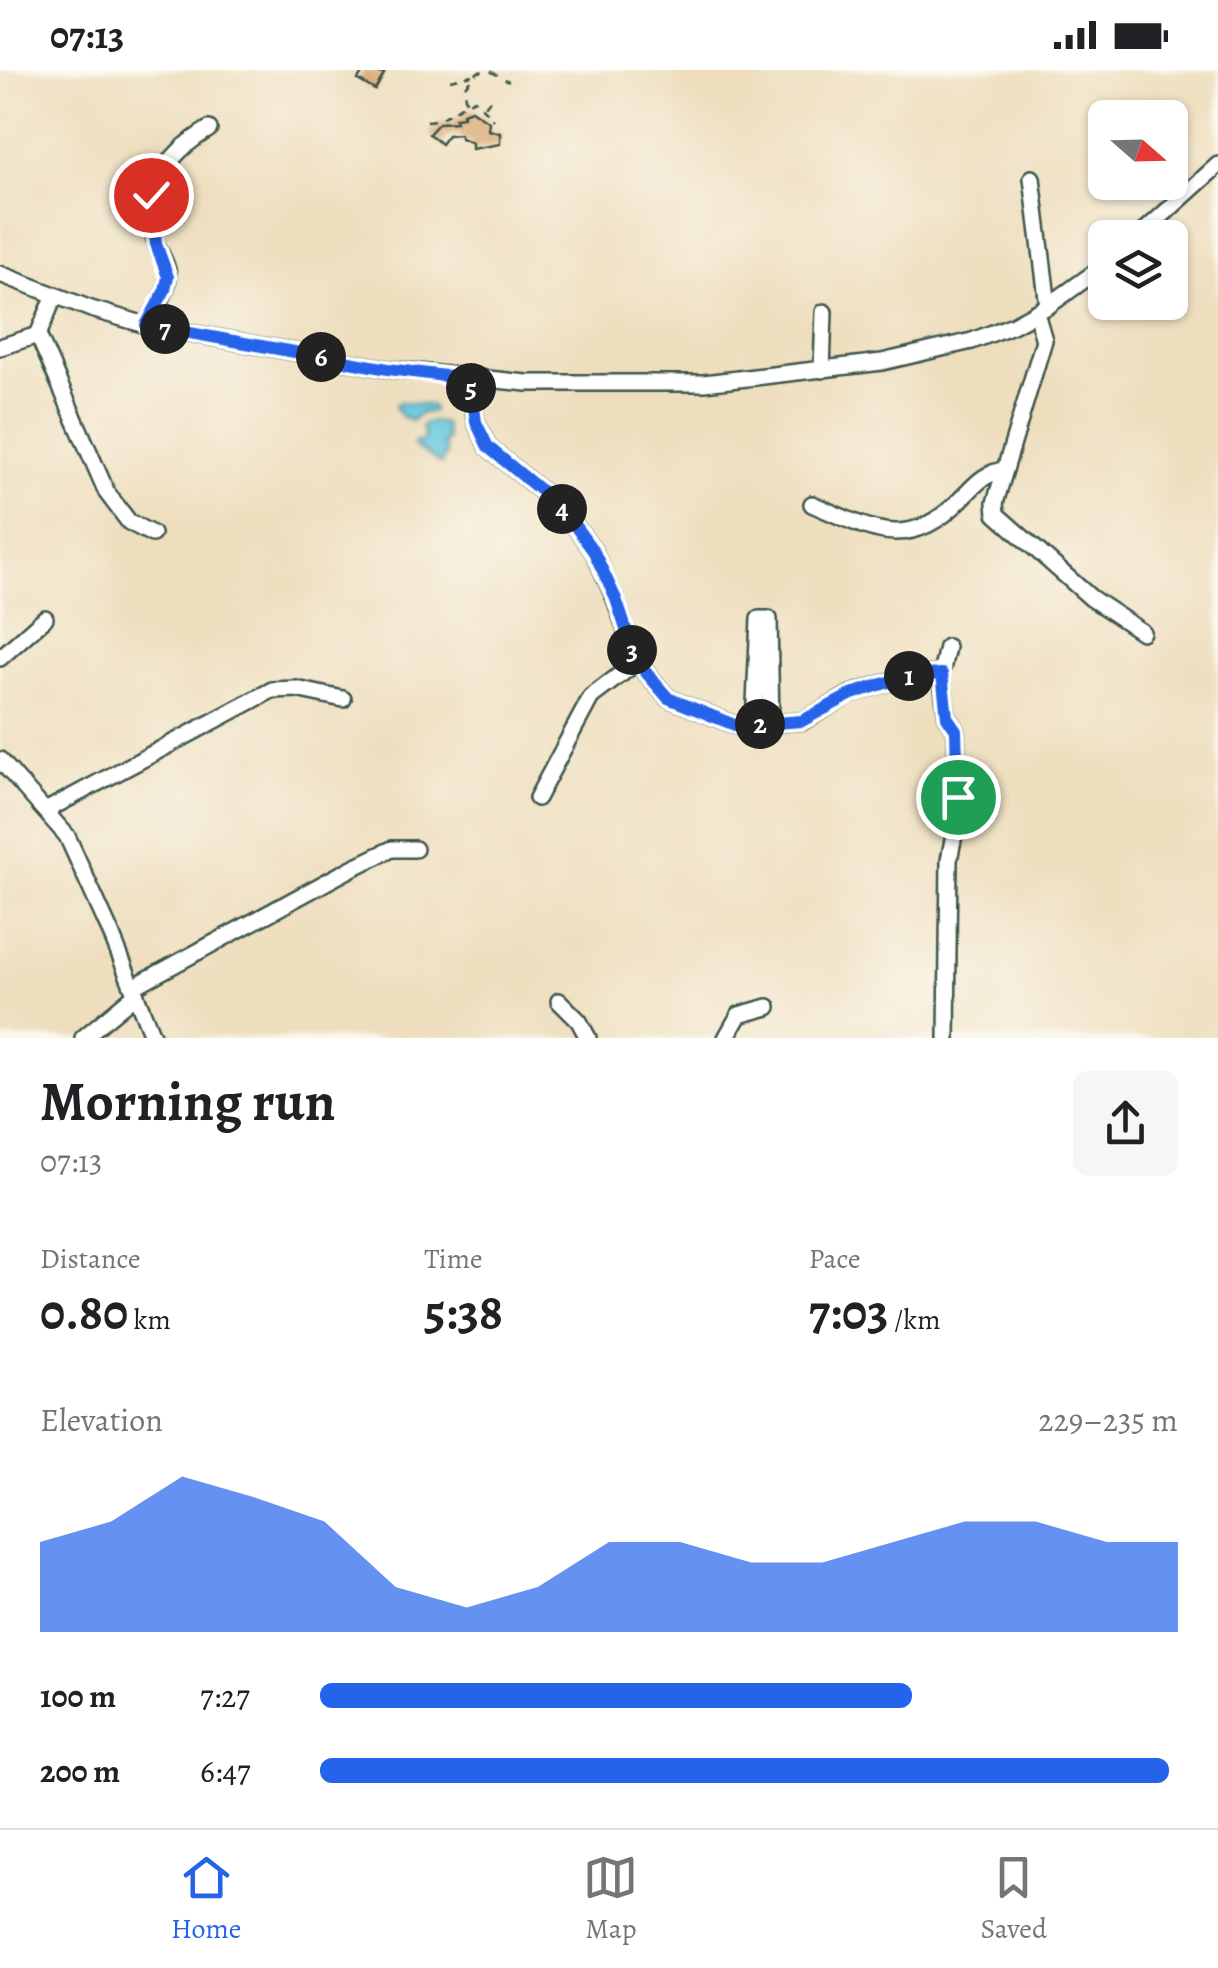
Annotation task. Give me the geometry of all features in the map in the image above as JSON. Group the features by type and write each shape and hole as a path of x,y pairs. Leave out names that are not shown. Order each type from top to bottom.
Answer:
{"street":[{"path":"146,325 168,277 156,244 151,195 169,160 184,144 208,129"},
{"path":"1157,220 1218,166"},
{"path":"1032,178 1044,340 995,503 996,514 1091,598 1142,632"},
{"path":"0,274 146,325 388,369 527,383 704,382 822,370 931,353 972,342 1042,309 1088,278"},
{"path":"55,295 38,336 106,493 129,522 152,534"},
{"path":"822,370 824,312"},
{"path":"0,347 38,336"},
{"path":"470,379 476,422 488,447 562,508 594,552 616,599 637,662 668,698 737,726 802,721 852,694 907,676 942,674"},
{"path":"812,504 881,533 896,534 929,522 956,504 978,480 992,471 1005,470"},
{"path":"0,658 45,618"},
{"path":"759,619 769,619 763,724 759,619"},
{"path":"947,647 942,674 947,717 956,730 958,797 949,860 948,1038"},
{"path":"537,798 591,696 637,662"},
{"path":"47,810 272,690 296,688 343,699"},
{"path":"3,767 47,810 70,842 153,1038"},
{"path":"83,1038 135,991 352,868 392,849 415,849"},
{"path":"560,1001 579,1021 588,1038"},
{"path":"726,1038 739,1015 768,1007"}],"path":[{"path":"467,102 464,88 478,72 490,71 509,80"},
{"path":"450,80 472,76"},
{"path":"492,97 482,111 493,120"},
{"path":"426,121 455,114 475,99 484,107"}],"water":[{"path":"399,402 432,406 433,411 419,414 412,421 401,416 395,406"},
{"path":"432,421 444,424 446,454 441,464 414,446 415,441 421,442 425,437 421,426"}],"building":[{"path":"364,70 384,74 375,90 358,80"},
{"path":"471,110 489,122 488,130 500,133 500,144 472,149 472,143 460,134 448,135 441,144 429,134 439,123 456,122 455,118"}],"route":[{"path":"151,195 156,244 168,277 146,325 388,369 470,379 476,422 488,447 562,508 594,552 616,599 637,662 668,698 737,726 802,721 852,694 907,676 942,674 947,717 956,730 958,797"}]}
